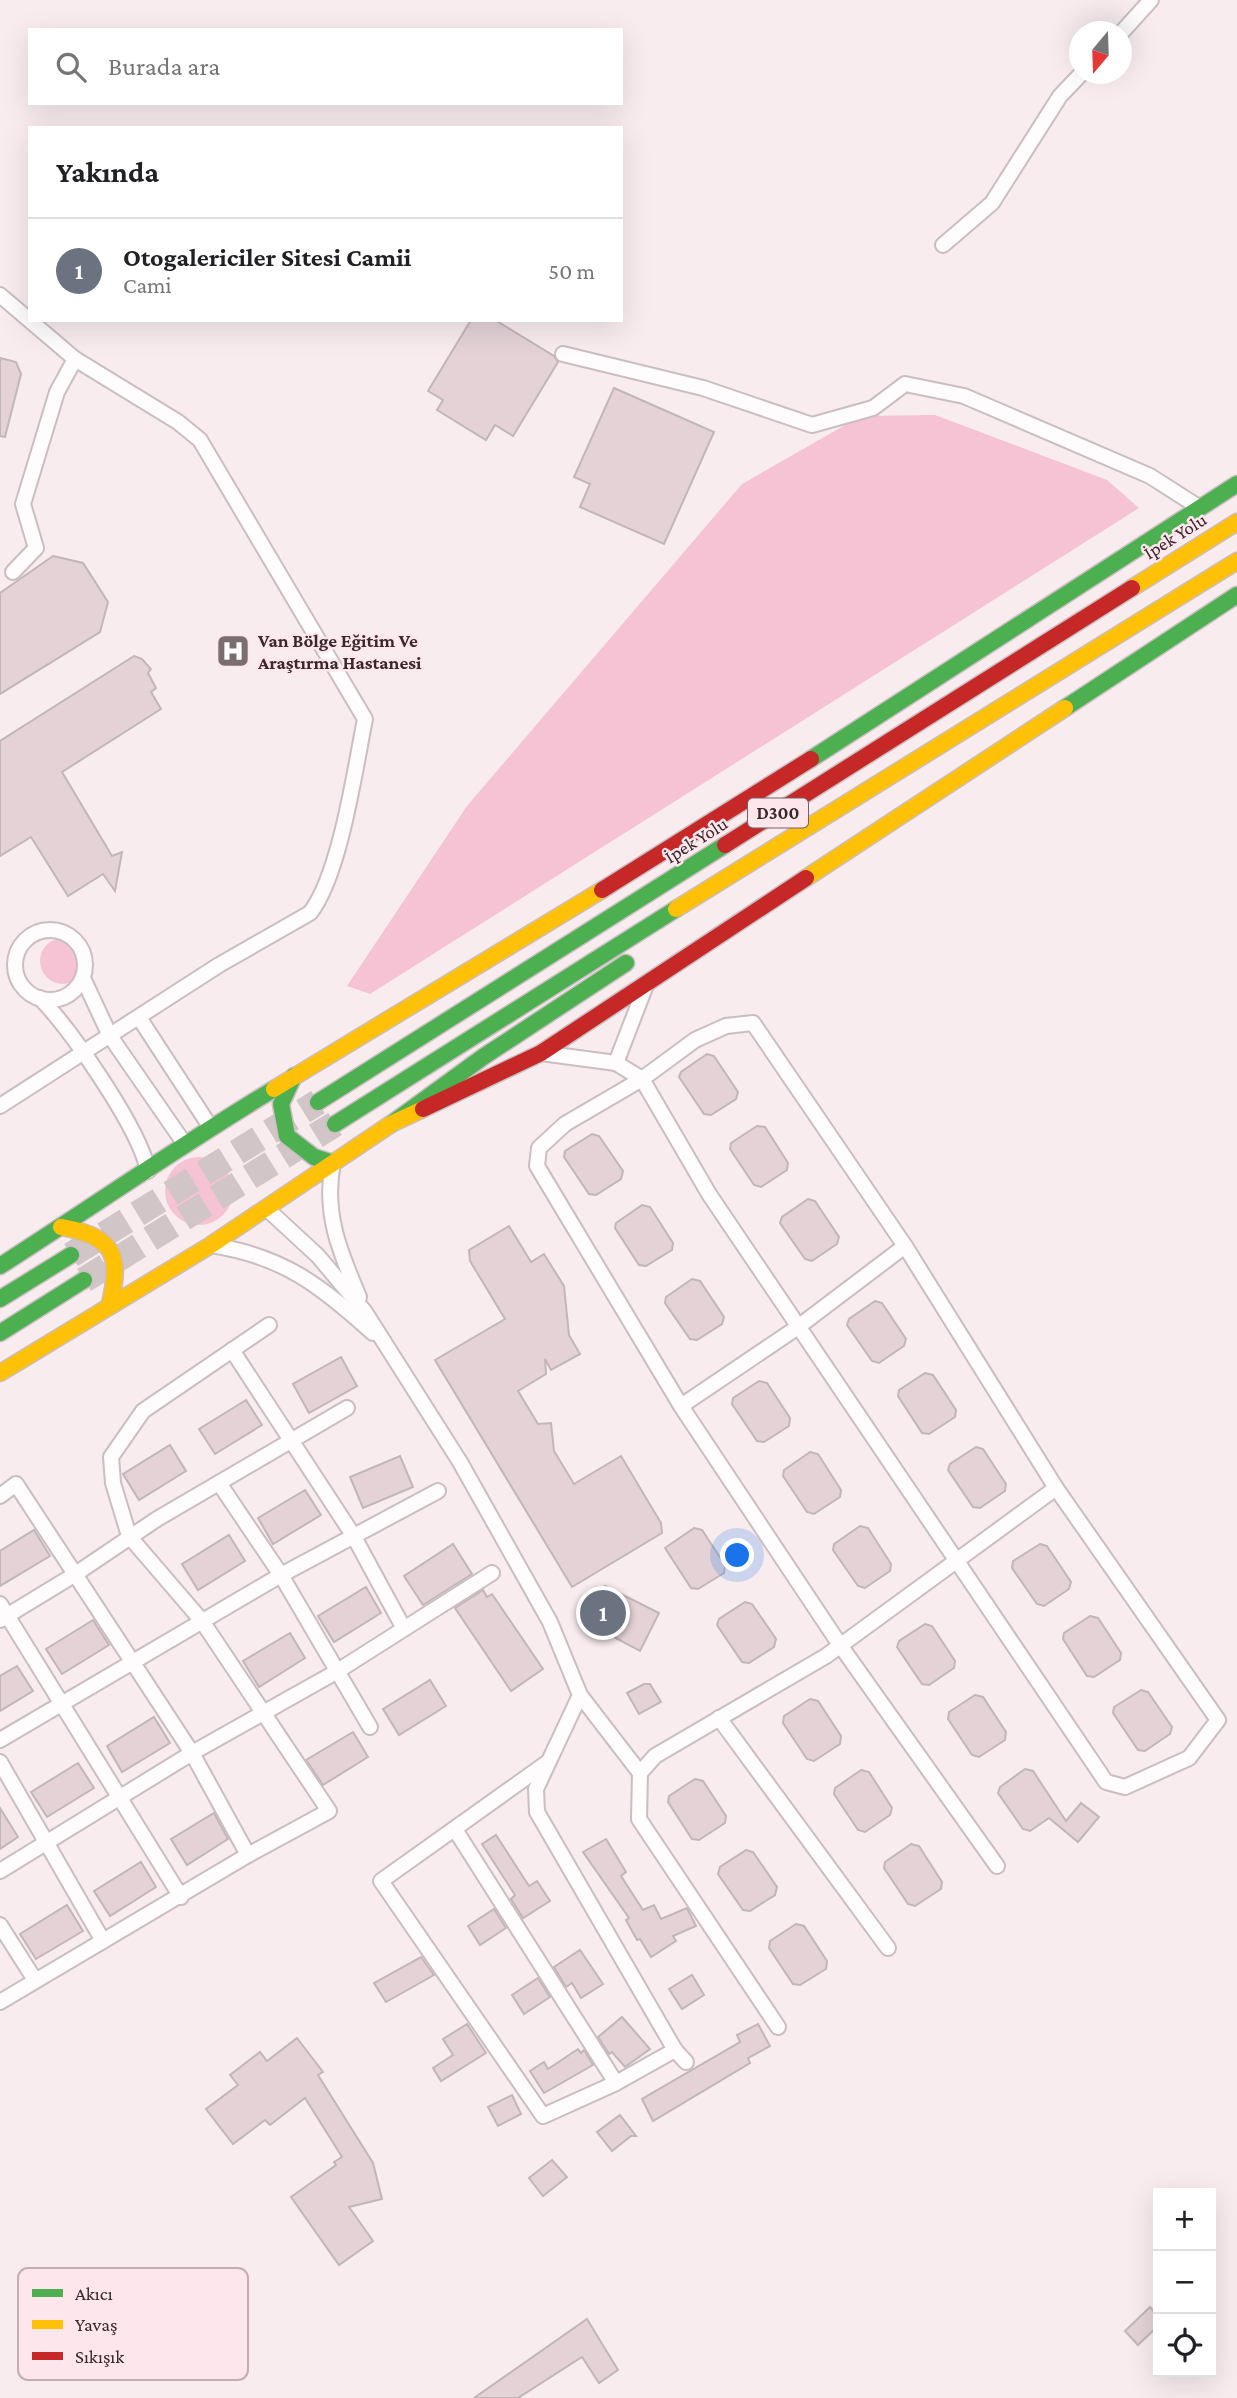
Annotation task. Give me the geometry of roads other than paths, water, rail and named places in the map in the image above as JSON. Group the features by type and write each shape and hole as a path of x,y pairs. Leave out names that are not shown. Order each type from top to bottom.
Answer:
{"main road":[{"path":"0,1266 148,1171 184,1143 698,832 1237,484"},
{"name":"İpek Yolu","path":"318,1102 1237,522"},
{"name":"D300","path":"335,1124 928,750 1130,629 1237,561"},
{"path":"391,1125 541,1053 1237,595"},
{"path":"691,920 1130,629"},
{"path":"0,1373 211,1245 645,950"},
{"path":"294,1076 281,1104 287,1136 314,1157 333,1163"},
{"path":"61,1227 98,1236 110,1247 117,1263 110,1304"},
{"path":"0,1299 71,1255"},
{"path":"0,1333 84,1280"}],"street":[{"path":"1132,21 1151,0"},
{"path":"943,245 992,203 1060,96 1071,84"},
{"path":"0,295 28,319"},
{"path":"0,1106 110,1035 140,1019 219,965 310,913 320,901 331,874 365,719 200,439 178,422 75,359 32,322"},
{"path":"563,354 703,388 813,425 873,408 905,384 964,396 1150,476 1200,508"},
{"path":"13,572 36,548 23,504 57,392 75,359"},
{"path":"83,978 69,995 59,999 40,998 28,992 16,972 19,948 37,932 49,930 72,937 85,956 83,978 110,1035 184,1143"},
{"path":"617,1063 646,985"},
{"path":"40,998 83,1053 139,1141 148,1171"},
{"path":"140,1019 211,1128"},
{"path":"541,1053 617,1063 642,1079 709,1194 1105,1782 1125,1787 1189,1758 1218,1720 1056,1488 905,1246 753,1023 726,1026 695,1040 642,1079 565,1124 540,1148 537,1166 681,1406 840,1645 997,1866"},
{"path":"333,1163 329,1204 332,1228 365,1312"},
{"path":"267,1208 318,1256 365,1312 460,1462 538,1601 580,1695 640,1773 639,1819 778,2027"},
{"path":"211,1245 243,1250 285,1266 343,1306 387,1346"},
{"path":"681,1406 798,1327 905,1246"},
{"path":"0,2002 248,1855 329,1811 202,1621 129,1536 113,1483 111,1457 143,1411 269,1325"},
{"path":"232,1350 353,1535 403,1627"},
{"path":"181,1897 3,1613 74,1575 129,1536 347,1408"},
{"path":"219,1483 281,1575 370,1727"},
{"path":"0,1496 16,1484 192,1752 248,1855"},
{"path":"640,1773 655,1756 840,1645 1056,1488"},
{"path":"0,1740 281,1575 438,1491"},
{"path":"0,1871 192,1752 336,1672 492,1573"},
{"path":"580,1695 536,1789 537,1812 675,2050 686,2062"},
{"path":"719,1718 888,1948"},
{"path":"550,1761 456,1831 381,1881 543,2116 616,2083 675,2050"},
{"path":"0,1762 103,1941"},
{"path":"456,1831 616,2083"},
{"path":"0,1925 35,1980"}],"tunnel":[{"path":"71,1255 318,1102"},
{"path":"84,1280 335,1124"}],"place":[{"name":"Van Bölge Eğitim Ve Araştırma Hastanesi","path":"233,651"},
{"name":"Otogalericiler Sitesi Camii","path":"603,1613"}]}
